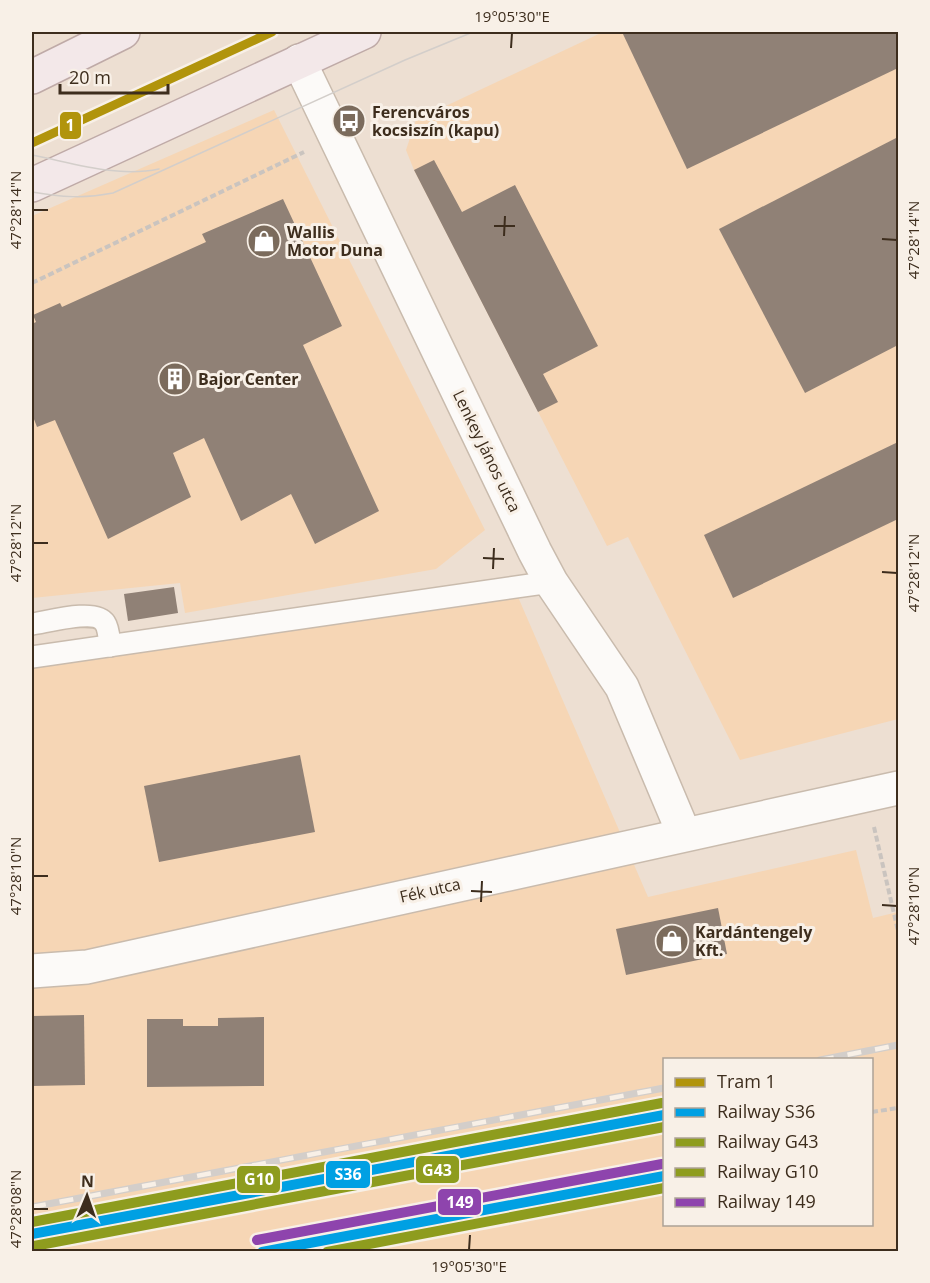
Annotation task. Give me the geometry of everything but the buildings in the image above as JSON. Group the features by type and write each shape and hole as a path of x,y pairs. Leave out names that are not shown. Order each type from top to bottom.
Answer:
{"main road":[{"path":"32,77 123,32"},
{"path":"32,185 364,32"}],"street":[{"name":"Lenkey János utca","path":"299,61 535,552 551,582 622,687 684,834"},
{"name":"Fék utca","path":"32,971 87,967 898,788"}],"lane":[{"path":"32,657 551,582"},
{"path":"32,624 84,616 98,617 106,624 110,646"}],"path":[{"path":"32,284 336,136"},
{"path":"866,795 898,932"},
{"path":"873,1112 898,1108"}],"shaded area":[{"path":"603,32 898,32 898,719 740,760 628,537 607,546 414,170 406,150 416,120"},
{"path":"274,110 485,530 436,569 185,613 180,583 32,598 32,216"},
{"path":"515,590 648,897 856,850 873,918 898,912 898,1251 32,1252 32,668"}],"tram line":[{"name":"1","path":"32,143 272,32"},
{"path":"32,192 72,197 113,193 405,60 473,32"},
{"path":"32,155 111,171 159,169"}],"railway":[{"path":"830,1058 898,1045"},
{"path":"32,1207 663,1088"}],"rail line":[{"name":"G10","path":"32,1222 662,1103"},
{"name":"S36","path":"32,1234 663,1115"},
{"name":"G43","path":"34,1246 663,1127"},
{"name":"149","path":"257,1240 662,1164"},
{"name":"S36","path":"262,1252 663,1176"},
{"name":"G43","path":"327,1252 663,1188"}],"place":[{"name":"Ferencváros kocsiszín (kapu)","path":"349,121"},
{"name":"Wallis Motor Duna","path":"264,241"},
{"name":"Bajor Center","path":"175,379"},
{"name":"Kardántengely Kft.","path":"672,941"}]}
